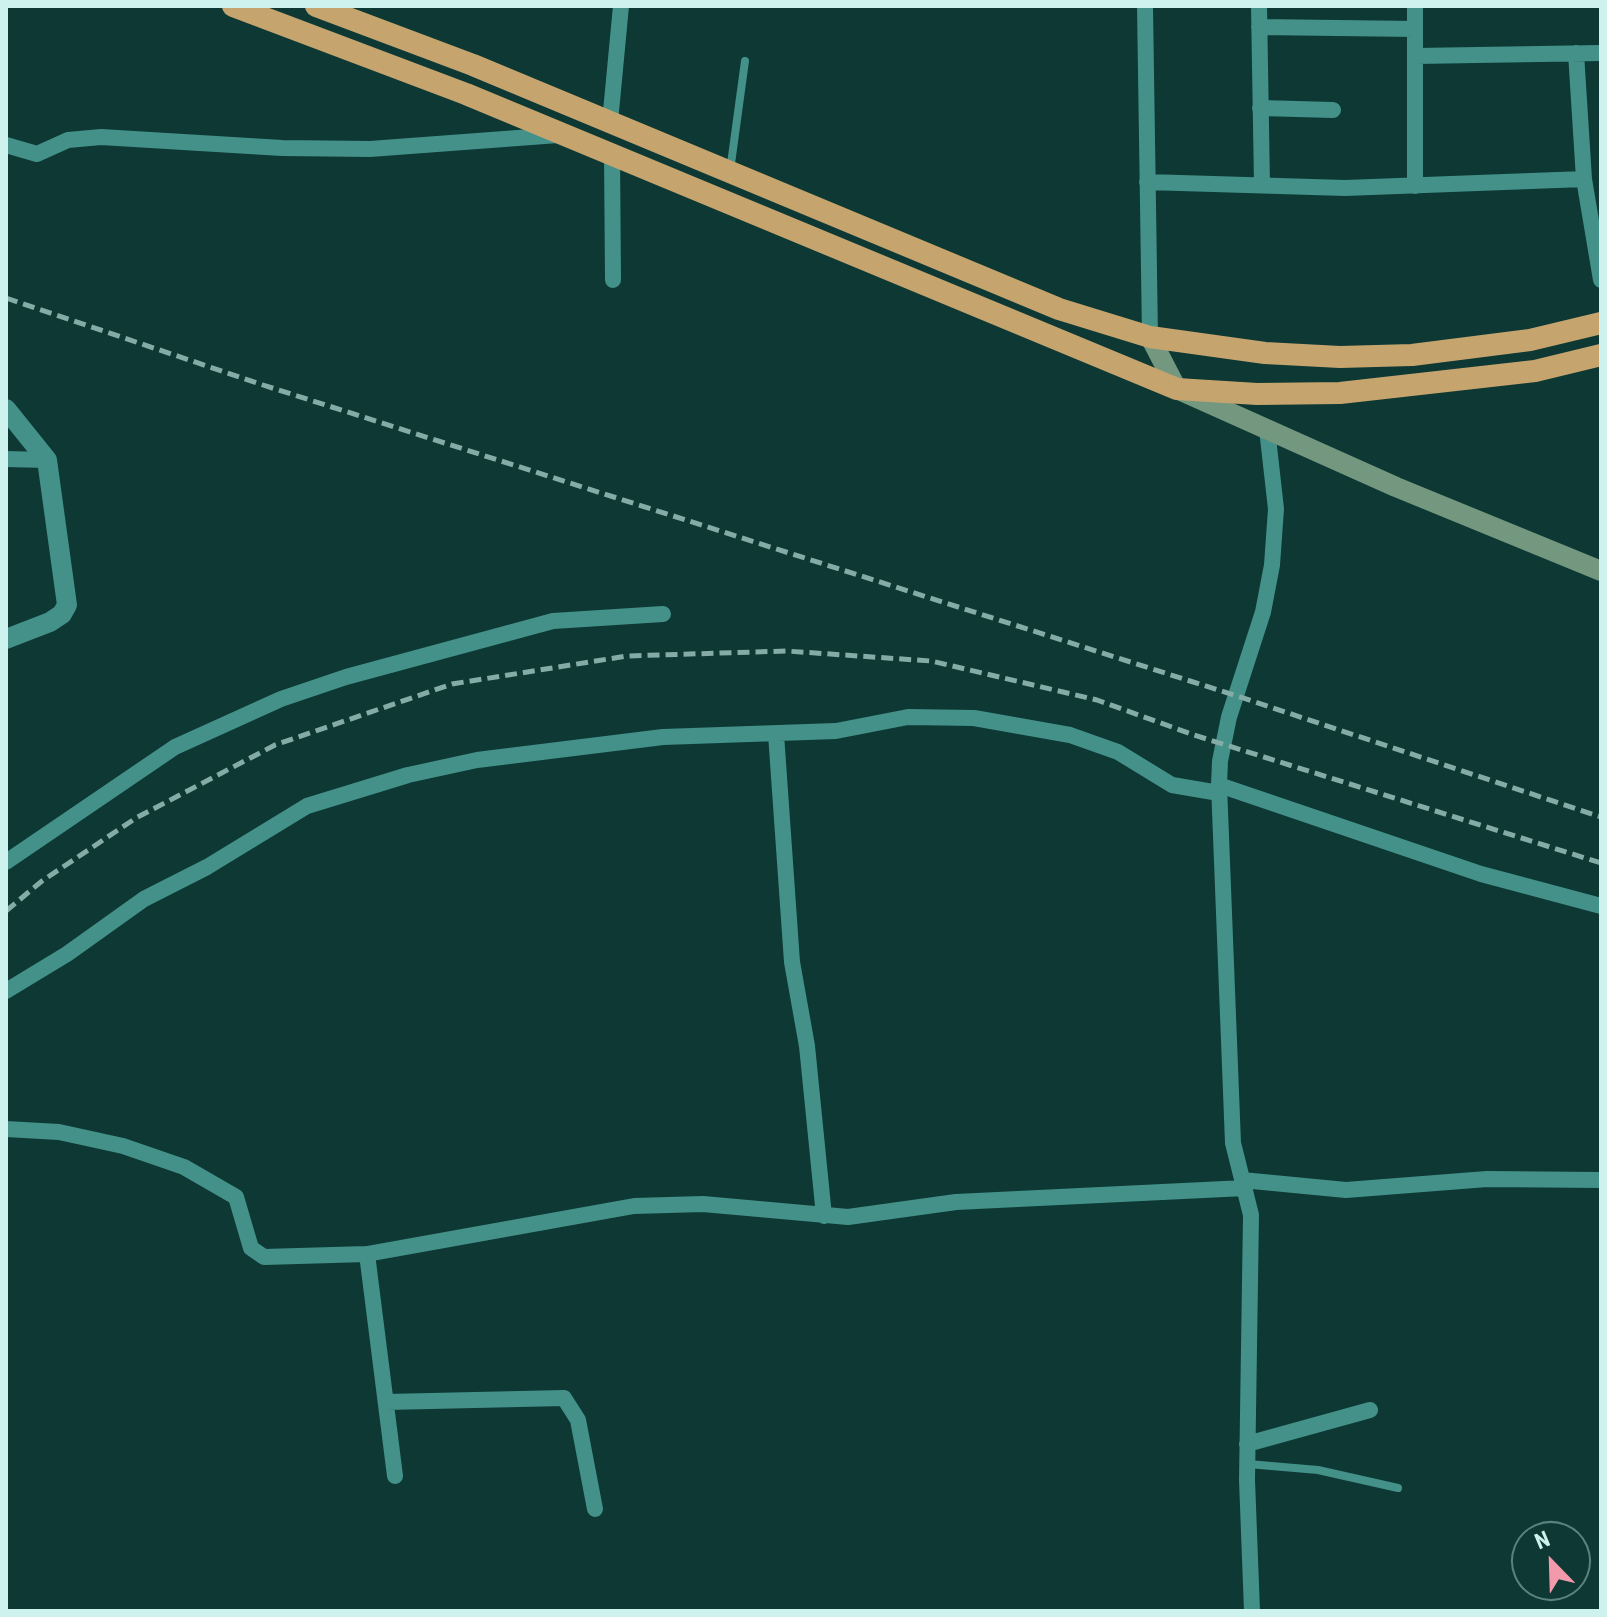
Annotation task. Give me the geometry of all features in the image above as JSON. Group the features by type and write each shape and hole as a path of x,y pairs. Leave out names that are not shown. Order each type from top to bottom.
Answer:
{"highway":[{"path":"233,6 563,134 1177,389 1257,394 1340,393 1535,371 1601,355"},
{"path":"316,6 610,122 1059,309 1150,337 1265,353 1340,357 1412,355 1530,340 1601,323"}],"main road":[{"path":"1150,337 1177,389 1396,487 1601,571"}],"street":[{"path":"610,122 621,6"},
{"path":"1145,6 1150,337"},
{"path":"1259,6 1262,185"},
{"path":"1415,6 1415,186"},
{"path":"1259,27 1415,29"},
{"path":"1576,53 1584,179 1601,280"},
{"path":"1415,56 1601,53"},
{"path":"1260,108 1333,110"},
{"path":"6,145 37,154 68,140 101,137 282,148 370,149 563,134"},
{"path":"612,155 613,280"},
{"path":"1147,182 1345,188 1584,179"},
{"path":"6,409 47,460 67,605 62,614 50,622 6,639"},
{"path":"1252,1611 1247,1464 1251,1215 1233,1143 1219,789 1220,761 1229,717 1263,612 1272,565 1276,509 1267,429"},
{"path":"6,459 47,460"},
{"path":"6,862 175,747 281,699 346,677 553,621 663,614"},
{"path":"6,991 67,954 144,899 207,867 290,814 330,798 477,760 573,745 663,737 836,731 908,717 1007,722 1093,742 1118,752 1172,785 1219,789 1481,874 1601,906"},
{"path":"776,734 792,962 807,1046 824,1216"},
{"path":"6,1129 59,1132 123,1146 184,1167 236,1197 243,1210 249,1244 258,1255 367,1254 634,1206 703,1204 824,1216 868,1215 956,1202 1244,1184 1346,1190 1487,1179 1601,1180"},
{"path":"367,1254 395,1476"},
{"path":"386,1402 564,1398 571,1402 578,1420 595,1509"},
{"path":"1247,1444 1370,1410"}],"lane":[{"path":"730,172 745,61"},
{"path":"1247,1464 1318,1470 1398,1488"}],"railway":[{"path":"6,298 263,385 1237,696 1601,817"},
{"path":"6,911 42,881 136,818 275,745 452,684 627,656 786,651 931,661 1097,700 1194,735 1601,863"}]}
